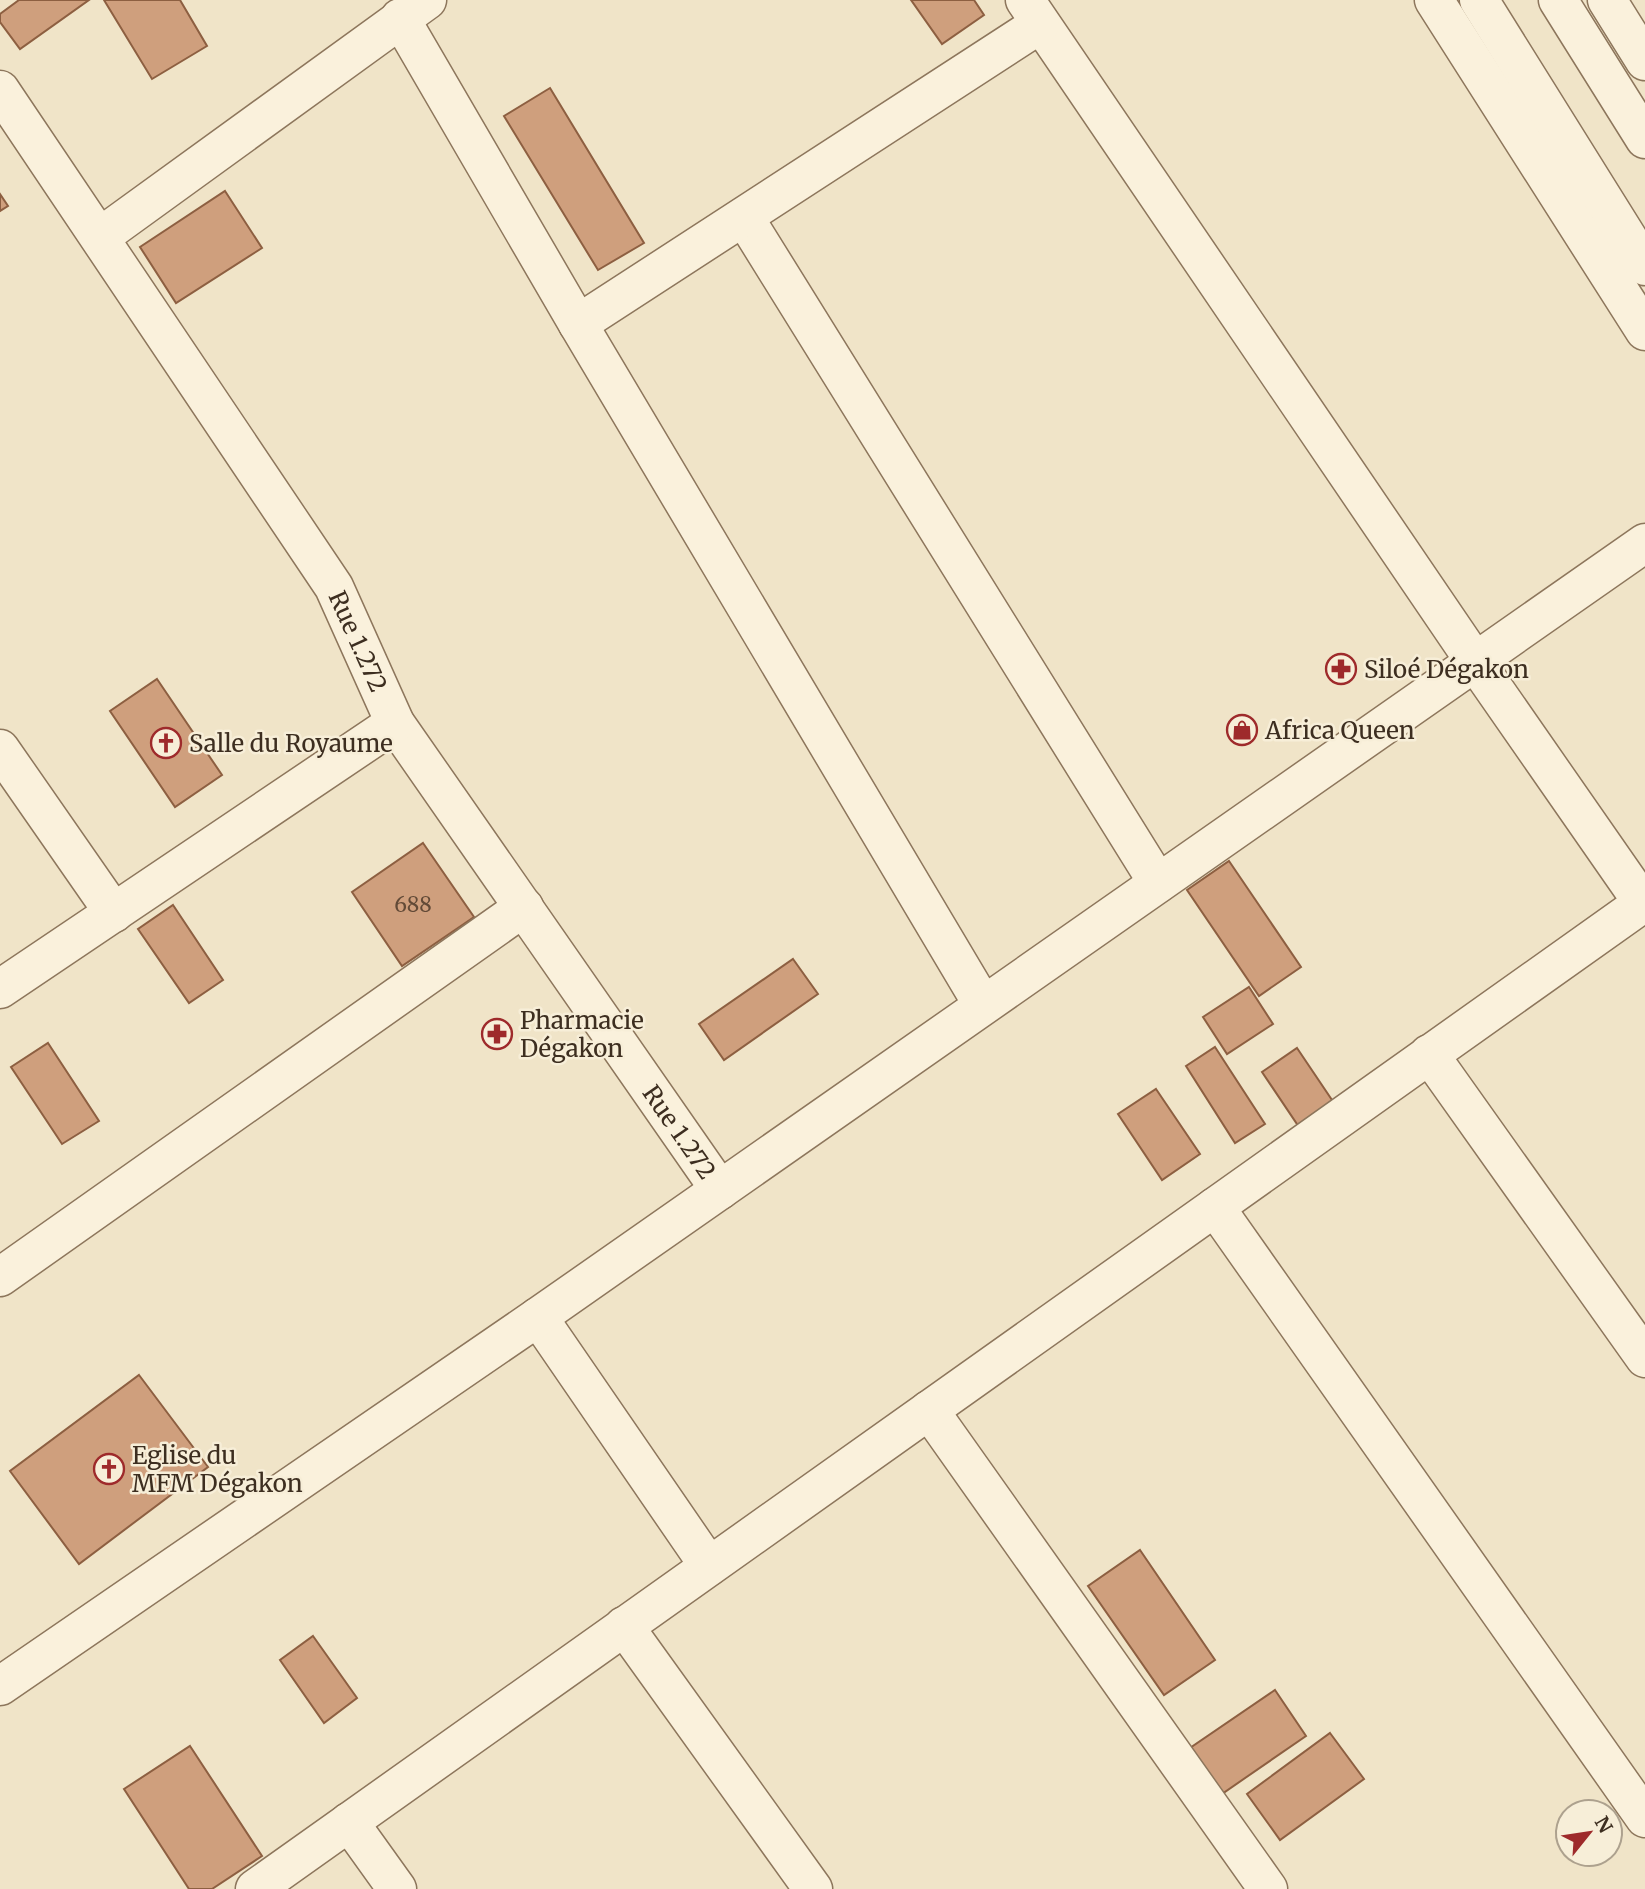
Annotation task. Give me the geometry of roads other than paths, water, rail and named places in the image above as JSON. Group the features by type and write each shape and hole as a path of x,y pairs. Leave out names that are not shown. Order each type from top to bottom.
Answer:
{"street":[{"path":"1434,0 1645,331"},
{"path":"1479,0 1645,266"},
{"path":"1558,0 1645,139"},
{"path":"1607,0 1645,61"},
{"path":"100,237 413,9 578,324 983,1005"},
{"path":"254,1889 1644,904 1476,663 1032,12 744,217 578,324"},
{"name":"Rue 1.272","path":"6,110 100,237 334,587 395,723 720,1189"},
{"path":"744,217 1158,883"},
{"path":"0,1686 538,1317 1645,543"},
{"path":"0,989 395,723"},
{"path":"0,749 114,913"},
{"path":"0,1277 524,907"},
{"path":"1429,1054 1645,1358"},
{"path":"1215,1207 1645,1818"},
{"path":"538,1317 709,1566"},
{"path":"929,1410 1268,1889"},
{"path":"624,1626 813,1889"},
{"path":"349,1822 397,1889"}],"place":[{"name":"Siloé Dégakon","path":"1341,669"},
{"name":"Africa Queen","path":"1242,730"},
{"name":"Salle du Royaume","path":"166,743"},
{"name":"Pharmacie Dégakon","path":"497,1034"},
{"name":"Eglise du MFM Dégakon","path":"109,1469"}]}
